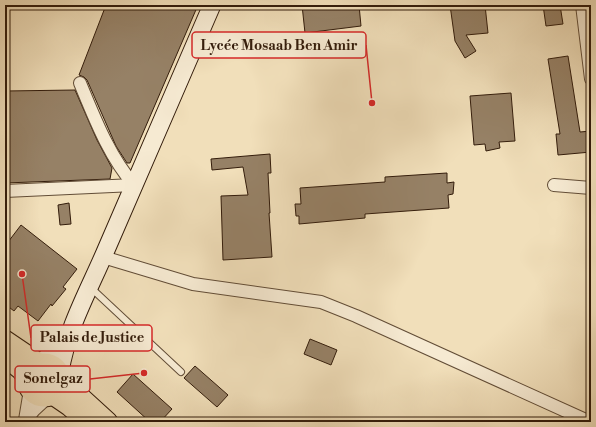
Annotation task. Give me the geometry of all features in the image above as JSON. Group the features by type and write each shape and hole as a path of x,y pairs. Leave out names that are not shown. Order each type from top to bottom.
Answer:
{"main road":[{"path":"5,340 35,373 35,394 41,397 56,386"},
{"path":"5,357 21,370 35,373 50,363 56,366 56,386 69,406 87,422"},
{"path":"56,386 108,422"}],"street":[{"path":"25,422 35,373 59,344 72,324 90,287 212,5"},
{"path":"582,5 591,79"},
{"path":"80,83 102,134 121,170 134,185"},
{"path":"5,191 134,185"},
{"path":"554,185 591,188"},
{"path":"103,257 193,284 321,302 356,316 590,422"},
{"path":"25,422 56,386 66,342 72,324"}],"lane":[{"path":"90,287 181,372"}],"building":[{"path":"106,5 198,5 130,163 127,163 116,146 87,80 79,75"},
{"path":"302,5 359,5 361,26 305,33"},
{"path":"450,5 485,5 488,33 466,35 476,51 465,58 455,41"},
{"path":"543,5 560,5 563,24 546,26"},
{"path":"568,56 580,132 591,131 591,152 558,155 556,134 560,134 548,59"},
{"path":"75,90 97,140 112,168 110,179 5,183 5,91"},
{"path":"511,93 515,141 499,142 500,148 486,151 485,144 474,145 470,96"},
{"path":"270,154 271,173 268,173 272,257 223,260 221,196 248,195 243,167 212,170 211,159"},
{"path":"447,173 447,183 454,182 453,194 448,195 449,208 365,214 365,218 299,224 299,216 296,216 295,204 301,204 300,188 385,182 385,177"},
{"path":"69,203 71,224 60,225 58,205"},
{"path":"21,225 77,269 63,287 66,289 52,306 51,304 38,321 18,306 14,311 5,304 5,246"},
{"path":"310,339 337,350 331,365 304,354"},
{"path":"195,366 228,395 217,407 184,378"},
{"path":"133,374 172,409 160,422 150,422 117,392"}],"place":[{"name":"Lycée Mosaab Ben Amir","path":"372,103"},
{"name":"Palais de Justice","path":"22,274"},
{"name":"Sonelgaz","path":"144,373"}]}
